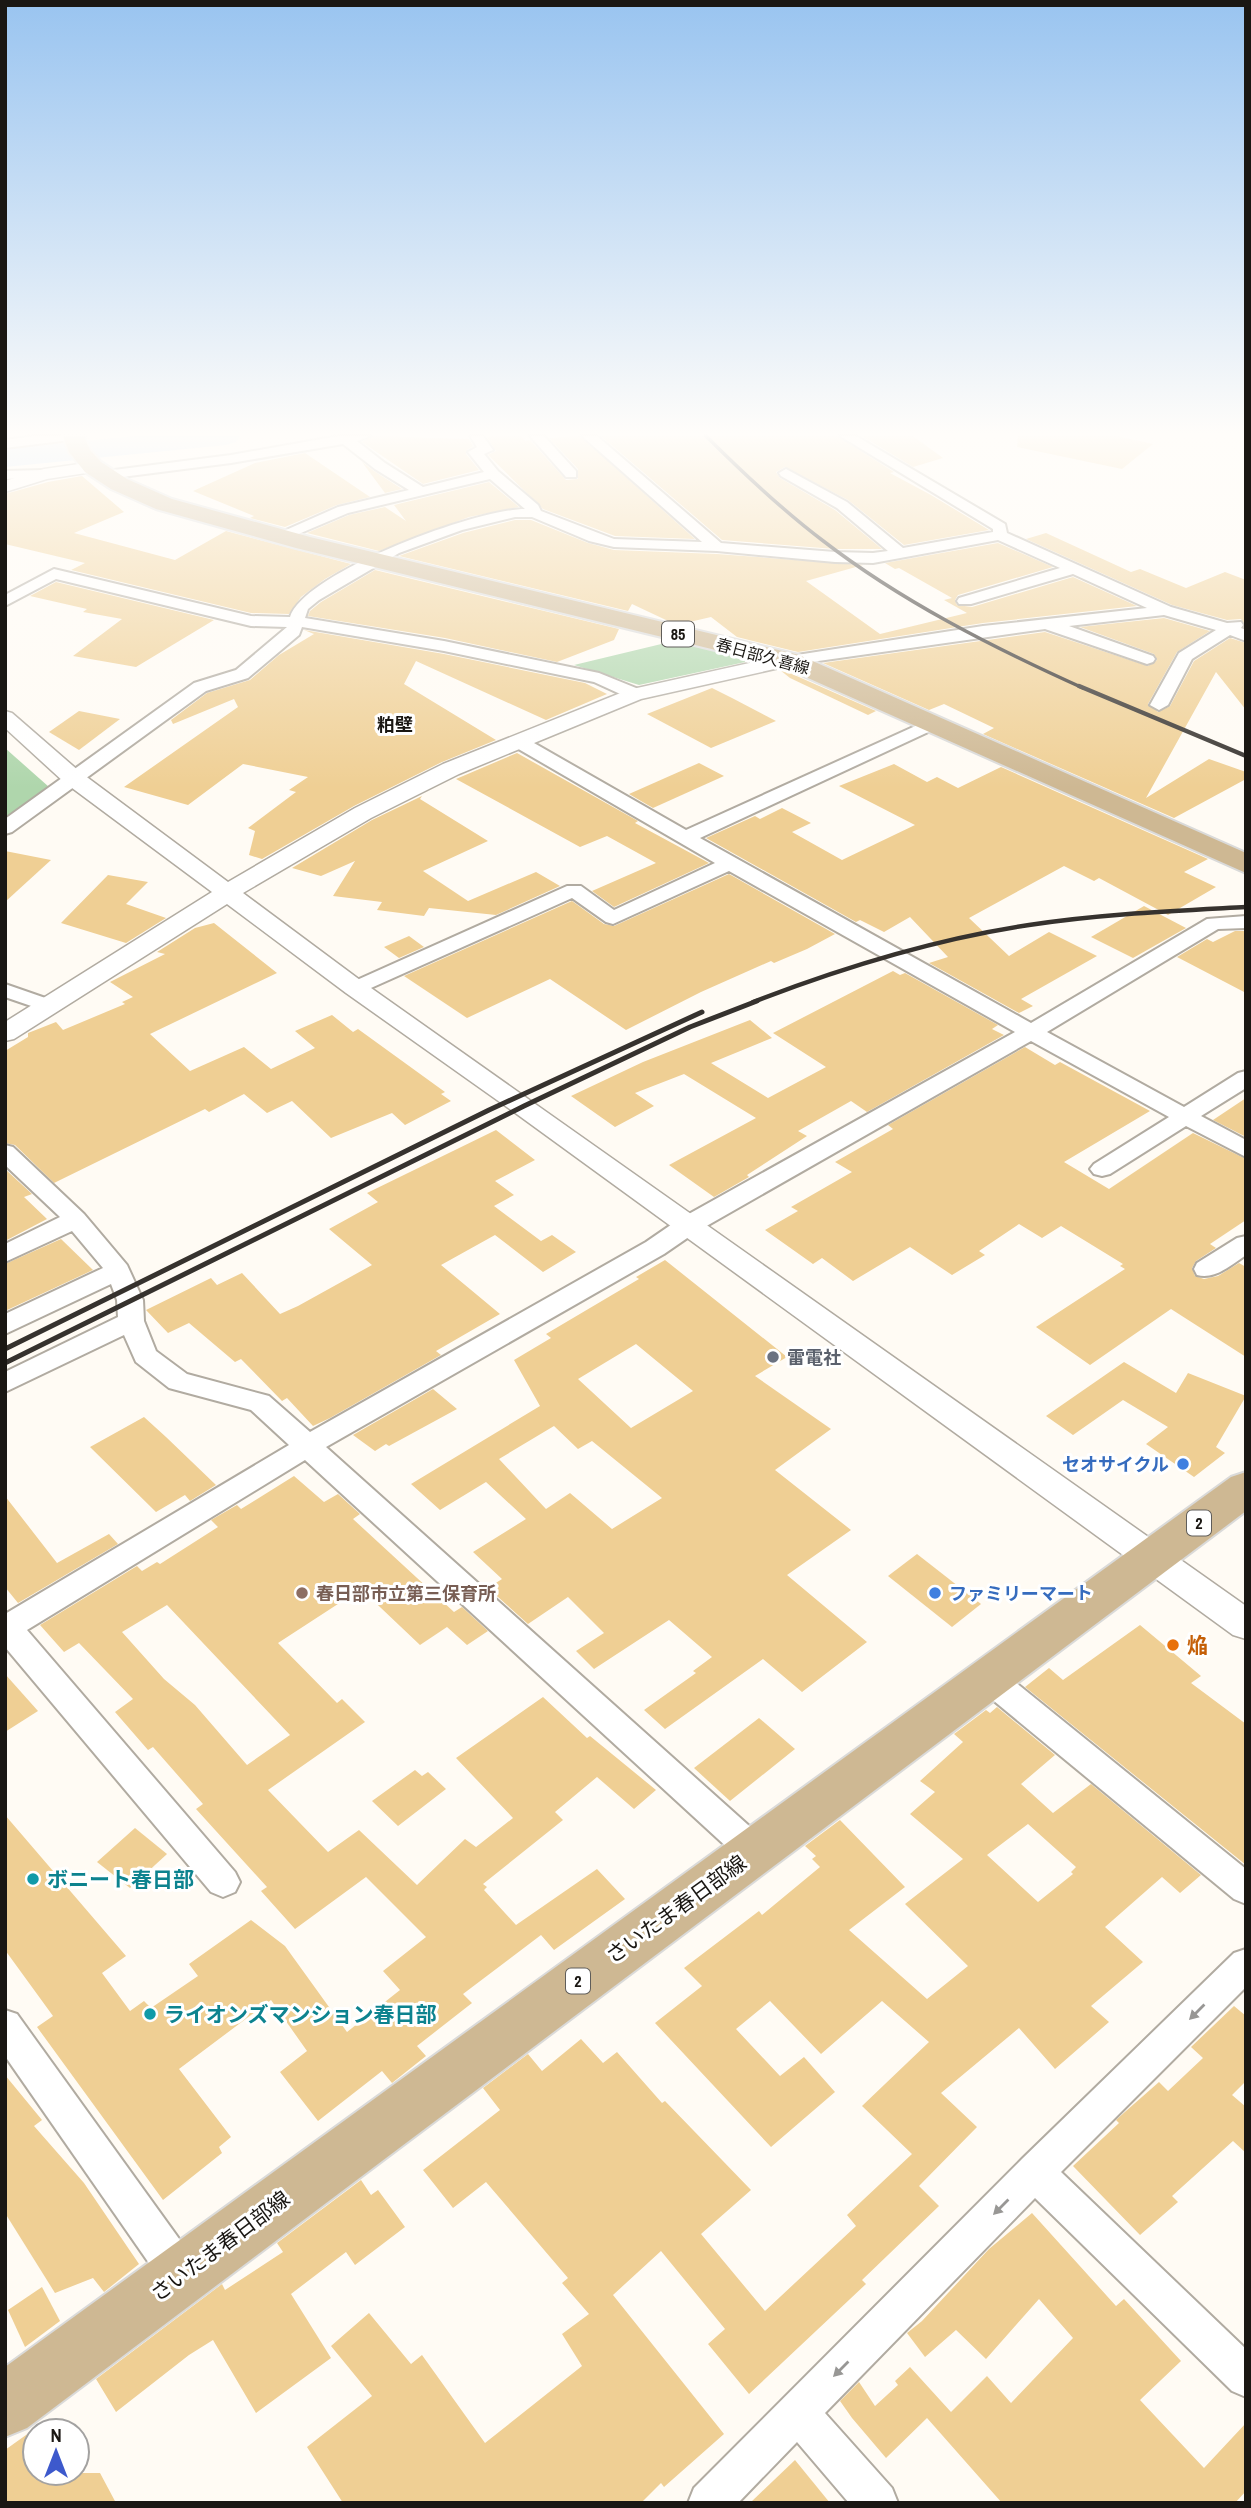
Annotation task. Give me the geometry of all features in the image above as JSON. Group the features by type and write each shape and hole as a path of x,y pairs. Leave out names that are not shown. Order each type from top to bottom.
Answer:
{"main road":[{"name":"春日部久喜線","path":"345,553 790,660 1246,864"},
{"name":"さいたま春日部線","path":"5,2406 1246,1488"}],"street":[{"path":"5,828 200,687 242,674 293,632 301,607 313,597 373,560 391,553"},
{"path":"788,553 873,558 900,553"},
{"path":"1038,553 1165,610 1228,628 1246,636"},
{"path":"965,601 1073,569"},
{"path":"5,601 54,573 251,621 298,622 444,646 573,672 598,678 635,694"},
{"path":"5,1033 205,909 226,893 363,813 451,769 521,743 635,694 790,660 1046,623 1165,610"},
{"path":"1159,705 1185,656 1228,628 1246,620"},
{"path":"1046,623 1147,659"},
{"path":"5,717 72,777 355,988 524,1106 687,1226 1246,1625"},
{"path":"686,838 933,723"},
{"path":"521,743 894,957 1246,1150"},
{"path":"355,988 574,890 613,918 730,863"},
{"path":"223,1882 6,1628 310,1445 661,1244 687,1226 1031,1032 1214,923 1246,922"},
{"path":"5,990 47,1005"},
{"path":"1102,1169 1246,1078"},
{"path":"5,1152 76,1219 118,1271 130,1300 131,1321 145,1356 178,1381 260,1403 310,1445 754,1851"},
{"path":"5,1254 76,1219"},
{"path":"1206,1269 1246,1244"},
{"path":"5,1325 118,1271"},
{"path":"5,1383 131,1321"},
{"path":"988,1678 1246,1889"},
{"path":"709,2503 1035,2172 1243,1972"},
{"path":"5,2026 181,2275"},
{"path":"1035,2172 1246,2376"},
{"path":"798,2413 877,2503"}],"green space":[{"path":"678,640 749,657 750,661 639,685 574,665"},
{"path":"5,748 49,787 5,821"}],"building":[{"path":"43,553 149,553 175,560 187,553 309,553 351,564 301,597 289,614 251,613 71,570 85,563"},
{"path":"407,553 692,553 863,565 806,581 880,634 967,613 944,600 952,598 885,563 941,553 1021,553 1053,567 958,595 955,600 957,605 972,607 1073,577 1137,606 983,623 798,652 737,637 711,617 681,624 632,604 628,611 399,556"},
{"path":"1057,553 1090,553 1131,572 1140,569 1186,588 1225,572 1246,580 1246,627 1241,619 1227,620 1172,605"},
{"path":"375,570 619,629 614,640 557,662 445,638 308,616 321,602"},
{"path":"56,582 214,620 136,667 73,656 122,619 83,612 87,609 30,596"},
{"path":"1164,618 1210,631 1177,652 1148,704 1158,712 1170,706 1194,661 1230,638 1246,643 1246,710 1216,672 1146,798 1209,759 1246,772 1246,779 1174,818 983,734 994,728 944,704 929,710 823,663 1045,632 1148,666 1157,660 1154,654 1080,627"},
{"path":"304,630 444,654 585,683 607,694 546,720 416,661 404,684 496,740 442,762 354,806 262,859 249,855 255,831 248,828 296,792 289,790 308,777 243,764 188,805 124,787 238,707 234,699 173,724 171,720 207,693 250,680 279,655 314,634"},
{"path":"780,670 876,711 868,715 790,678"},
{"path":"712,688 776,721 711,748 647,714"},
{"path":"79,711 120,719 79,750 49,732"},
{"path":"517,753 709,863 614,907 592,891 656,863 607,836 580,847 456,779"},
{"path":"699,763 724,776 653,808 629,794"},
{"path":"894,764 927,782 937,777 958,788 1001,767 1208,859 1184,872 1216,887 1168,915 1099,878 1094,881 1064,866 969,918 1009,956 1049,932 1097,956 1021,999 1033,1006 1019,1013 929,963 948,957 910,917 884,932 860,920 856,922 706,838 755,816 760,819 782,808 811,823 792,832 842,860 915,825 839,786"},
{"path":"422,796 420,799 488,841 423,871 468,901 536,872 560,886 496,915 429,908 424,916 377,910 382,902 333,896 355,861 321,876 292,868 372,820"},
{"path":"5,851 51,860 5,902"},
{"path":"729,874 835,934 807,949 774,963 771,961 701,992 626,1030 550,979 467,1018 404,976 572,901 604,924 614,926"},
{"path":"108,875 148,882 126,904 166,918 126,943 61,923"},
{"path":"1144,906 1186,928 1133,958 1091,937"},
{"path":"214,923 277,973 150,1034 190,1071 244,1047 271,1069 315,1048 295,1031 332,1015 353,1032 358,1029 445,1092 441,1094 451,1101 405,1125 392,1113 331,1138 292,1101 267,1113 244,1094 209,1112 205,1109 54,1183 15,1145 5,1143 5,1051 28,1037 28,1033 56,1022 63,1030 125,1004 122,1002 133,997 110,982 165,954 157,952 195,928"},
{"path":"1235,931 1246,931 1246,993 1177,957 1207,939 1213,942"},
{"path":"409,936 424,947 399,958 384,947"},
{"path":"893,971 900,975 905,973 998,1025 992,1029 1004,1035 867,1112 851,1101 798,1131 807,1136 747,1175 749,1177 714,1197 669,1165 756,1118 684,1074 635,1093 654,1106 615,1127 571,1096 643,1062 750,1020 772,1038 711,1063 768,1098 826,1067 773,1033"},
{"path":"1025,1047 1055,1065 1060,1062 1150,1111 1064,1162 1109,1189 1193,1133 1246,1159 1246,1220 1210,1244 1216,1248 1196,1261 1192,1268 1195,1276 1204,1279 1218,1276 1239,1263 1246,1267 1246,1357 1171,1309 1090,1365 1036,1327 1125,1269 1120,1266 1123,1264 1061,1226 1042,1238 1019,1224 979,1251 985,1255 952,1275 910,1247 853,1281 822,1258 813,1264 765,1230 798,1211 791,1207 852,1172 835,1162 893,1129 888,1125"},
{"path":"1246,1098 1246,1137 1213,1120"},
{"path":"496,1130 535,1160 495,1181 514,1195 494,1206 541,1241 552,1235 576,1252 543,1272 495,1235 441,1265 500,1314 436,1351 441,1355 330,1418 313,1426 287,1398 282,1401 241,1359 235,1362 189,1323 168,1333 146,1310 211,1278 217,1285 242,1273 280,1314 298,1306 372,1265 329,1229 378,1202 367,1193"},
{"path":"5,1169 32,1194 24,1197 47,1219 5,1241"},
{"path":"61,1239 93,1270 5,1311 5,1264"},
{"path":"665,1260 787,1357 755,1376 831,1429 775,1470 851,1530 787,1575 867,1642 802,1692 763,1659 665,1729 644,1710 696,1673 693,1671 712,1657 669,1620 594,1669 576,1651 604,1633 568,1597 528,1624 488,1588 502,1579 473,1552 526,1519 486,1482 440,1510 411,1484 540,1406 514,1360 551,1338 546,1334 639,1279 636,1277","holes":["636,1344 693,1391 631,1428 578,1379","554,1426 578,1449 592,1441 662,1498 612,1529 570,1493 546,1509 499,1459"]},
{"path":"1124,1362 1176,1393 1188,1373 1246,1396 1216,1447 1225,1453 1194,1477 1146,1444 1168,1427 1123,1400 1073,1435 1046,1416"},
{"path":"433,1389 457,1409 375,1451 353,1435"},
{"path":"144,1417 216,1485 190,1501 185,1495 156,1512 90,1447"},
{"path":"294,1476 324,1502 338,1494 360,1514 353,1519 454,1612 462,1607 488,1631 467,1645 447,1627 420,1645 361,1589 278,1643 337,1703 342,1699 365,1722 268,1790 328,1852 359,1830 417,1885 465,1839 476,1847 513,1818 456,1758 543,1697 587,1738 590,1736 656,1790 634,1809 597,1777 555,1812 563,1820 483,1884 487,1887 484,1890 516,1925 597,1869 625,1899 554,1950 541,1935 463,1994 472,2003 417,2046 426,2056 392,2083 382,2071 318,2121 280,2072 307,2051 271,2000 179,2069 231,2137 219,2147 222,2153 163,2200 37,2027 53,2016 5,1950 5,1815 126,1956 102,1973 130,2011 144,2001 151,2008 198,1976 189,1964 251,1920 285,1946 347,2032 400,1990 383,1971 426,1937 366,1877 295,1929 261,1891 267,1887 196,1809 203,1804 153,1747 148,1750 115,1712 133,1699 79,1643 64,1652 40,1625 137,1566 142,1571 157,1562 160,1564 218,1527 211,1520 237,1505 241,1509","holes":["167,1605 290,1735 247,1765 195,1705 164,1679 122,1632"]},
{"path":"5,1496 57,1563 109,1534 118,1544 18,1603 5,1587"},
{"path":"917,1554 981,1604 952,1627 888,1576"},
{"path":"1140,1625 1201,1676 1191,1683 1246,1724 1246,1865 1025,1687 1049,1668 1063,1680"},
{"path":"5,1674 38,1711 5,1732"},
{"path":"997,1707 1055,1755 1021,1784 1053,1813 1091,1784 1201,1875 1180,1893 1162,1877 1105,1927 1143,1962 1091,2006 1109,2022 1055,2069 1019,2028 941,2093 977,2127 919,2186 939,2206 862,2280 866,2284 749,2394 708,2344 725,2329 661,2251 613,2295 724,2434 664,2487 661,2483 641,2503 343,2503 307,2447 372,2396 331,2346 369,2313 411,2364 422,2355 485,2443 582,2366 562,2334 589,2314 562,2283 568,2278 486,2182 453,2208 423,2170 500,2110 483,2088 528,2054 542,2071 581,2039 603,2063 617,2052 662,2103 665,2101 751,2190 701,2234 765,2311 856,2226 847,2215 912,2154 862,2106 929,2042 882,2001 821,2054 770,2001 736,2029 780,2076 804,2057 835,2092 771,2147 655,2023 702,1986 684,1968 759,1911 762,1915 820,1867 812,1859 816,1856 805,1846 840,1820 905,1887 849,1930 927,1999 968,1966 905,1904 963,1859 910,1814 935,1792 920,1781 963,1742 954,1734 986,1710 990,1713","holes":["1028,1824 1076,1867 1071,1872 1073,1874 1038,1902 987,1855"]},
{"path":"759,1718 795,1749 730,1801 694,1768"},
{"path":"415,1770 422,1776 428,1772 446,1789 398,1826 372,1801"},
{"path":"135,1828 167,1854 130,1888 97,1862"},
{"path":"1234,2006 1246,2016 1246,2081 1232,2095 1246,2107 1246,2153 1233,2141 1172,2196 1178,2202 1140,2235 1073,2166 1119,2123 1116,2120 1159,2082 1168,2091 1203,2058 1191,2047"},
{"path":"5,2075 42,2120 34,2126 84,2183 139,2264 104,2292 93,2278 55,2293 5,2213"},
{"path":"361,2180 371,2195 378,2190 405,2227 355,2265 346,2252 291,2294 331,2358 256,2413 213,2340 189,2355 116,2412 96,2379 222,2284 225,2290 283,2252 277,2243"},
{"path":"1032,2213 1116,2306 1124,2299 1181,2361 1140,2400 1204,2468 1246,2423 1246,2491 1235,2503 1002,2503 927,2418 886,2458 840,2401 859,2382 875,2406 898,2385 895,2381 910,2367 951,2412 987,2376 1011,2403 1073,2338 1039,2299 986,2359 956,2330 925,2357 907,2333 922,2321 989,2249"},
{"path":"42,2287 60,2321 25,2347 8,2310"},
{"path":"21,2439 21,2487 91,2487 91,2473 100,2473 116,2503 5,2503 5,2450"},
{"path":"795,2460 830,2503 750,2503"}],"railway":[{"path":"840,553 948,622 1083,688"},
{"path":"1079,686 1246,756"},
{"path":"753,1002 889,956 994,931 1056,921 1246,907"},
{"path":"5,1363 524,1106 690,1027 757,1001"},
{"path":"5,1349 489,1110 702,1012"}],"place":[{"name":"雷電社","path":"773,1357"},
{"name":"セオサイクル","path":"1183,1464"},
{"name":"春日部市立第三保育所","path":"302,1593"},
{"name":"ファミリーマート","path":"935,1593"},
{"name":"焔","path":"1173,1645"},
{"name":"ボニート春日部","path":"33,1879"},
{"name":"ライオンズマンション春日部","path":"150,2014"}],"district":[{"name":"粕壁","path":"395,724"}]}
